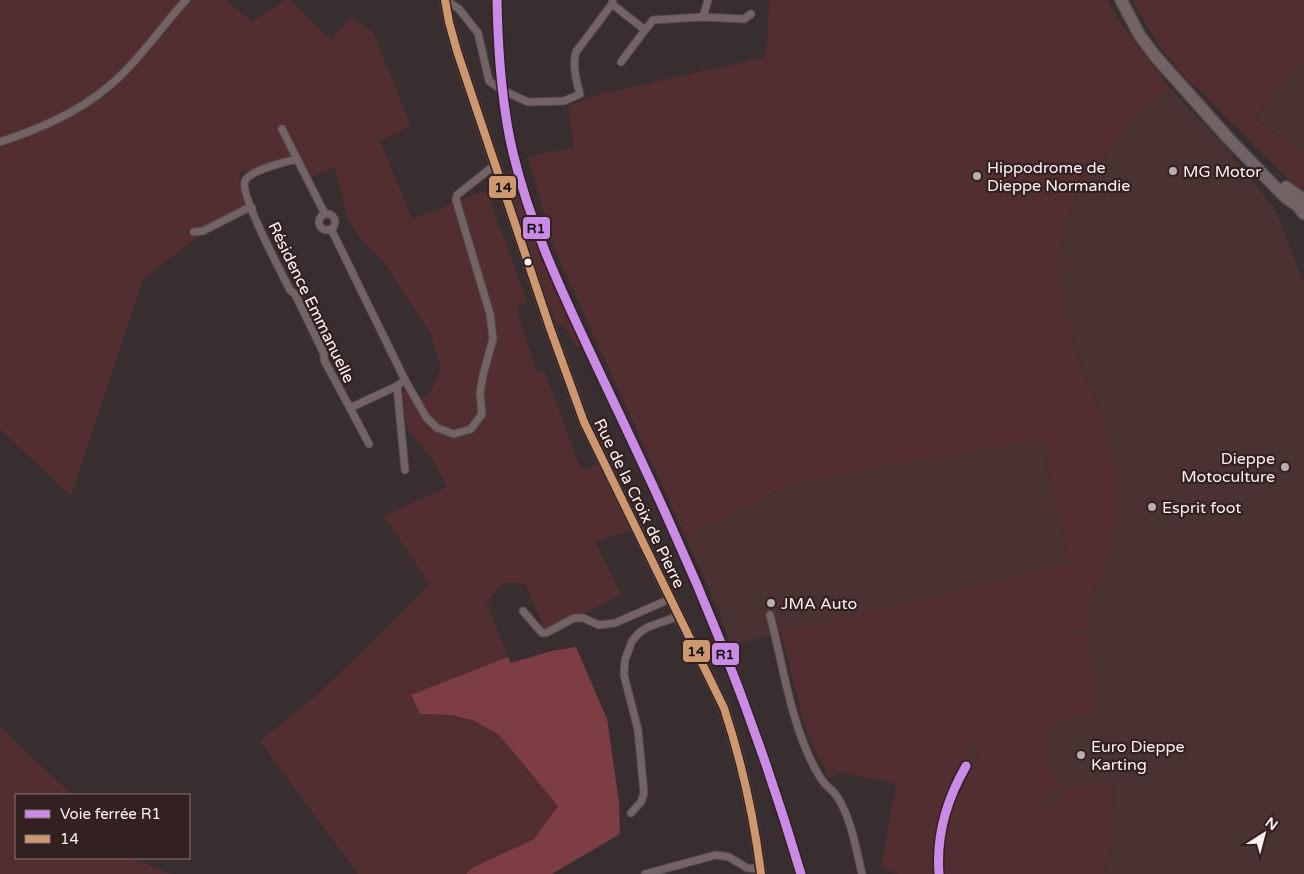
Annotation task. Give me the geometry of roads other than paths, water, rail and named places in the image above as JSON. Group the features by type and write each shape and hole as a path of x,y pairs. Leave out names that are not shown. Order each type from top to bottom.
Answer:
{"main road":[{"name":"Rue de la Croix de Pierre","path":"446,0 449,22 457,50 550,328 584,422 724,708 738,752 748,796 761,871"},
{"path":"1121,0 1140,36 1156,57 1265,177 1285,197 1298,206 1304,214"},
{"path":"1188,93 1223,123 1291,192 1304,200"}],"street":[{"path":"0,142 57,120 109,86 138,57 186,0"},
{"path":"446,0 459,9 478,33 487,77 491,83 522,99 534,102 564,101 580,94 574,58 576,52 612,2 645,30"},
{"path":"703,17 708,0"},
{"path":"621,62 653,20 703,17 744,19 751,14"},
{"path":"282,129 325,214"},
{"name":"Résidence Emmanuelle","path":"297,159 278,164 248,177 244,183 244,190 290,290 295,294 324,354 324,360 369,444"},
{"path":"331,229 405,380 426,417 437,428 454,434 471,428 482,414 480,393 493,339 490,314 456,200 457,195 496,164"},
{"name":"Résidence Emmanuelle","path":"194,232 203,231 246,209 252,208"},
{"path":"325,214 330,214 334,218 335,224 331,229 324,230 319,226 319,220 325,214"},
{"name":"Résidence Emmanuelle","path":"350,408 397,386 405,380"},
{"path":"397,386 405,470"},
{"path":"523,611 542,633 546,633 574,618 583,618 598,625 615,623 670,599"},
{"path":"770,615 798,726 817,772 825,784 837,795 842,804 852,832 862,874"},
{"path":"631,813 641,802 644,793 638,730 624,676 625,660 632,641 640,632 648,626 679,616"},
{"path":"646,874 716,855 729,857 747,868 761,871"}],"rail line":[{"name":"R1","path":"497,0 499,58 503,96 513,153 528,205 557,280 662,506 709,613 758,742 801,874"},
{"name":"R1","path":"939,874 939,846 944,818 953,791 966,766"}],"place":[{"name":"MG Motor","path":"1173,171"},
{"name":"Hippodrome de Dieppe Normandie","path":"977,176"},
{"name":"Dieppe Motoculture","path":"1285,467"},
{"name":"Esprit foot","path":"1152,507"},
{"name":"JMA Auto","path":"771,603"},
{"name":"Euro Dieppe Karting","path":"1081,755"}]}
